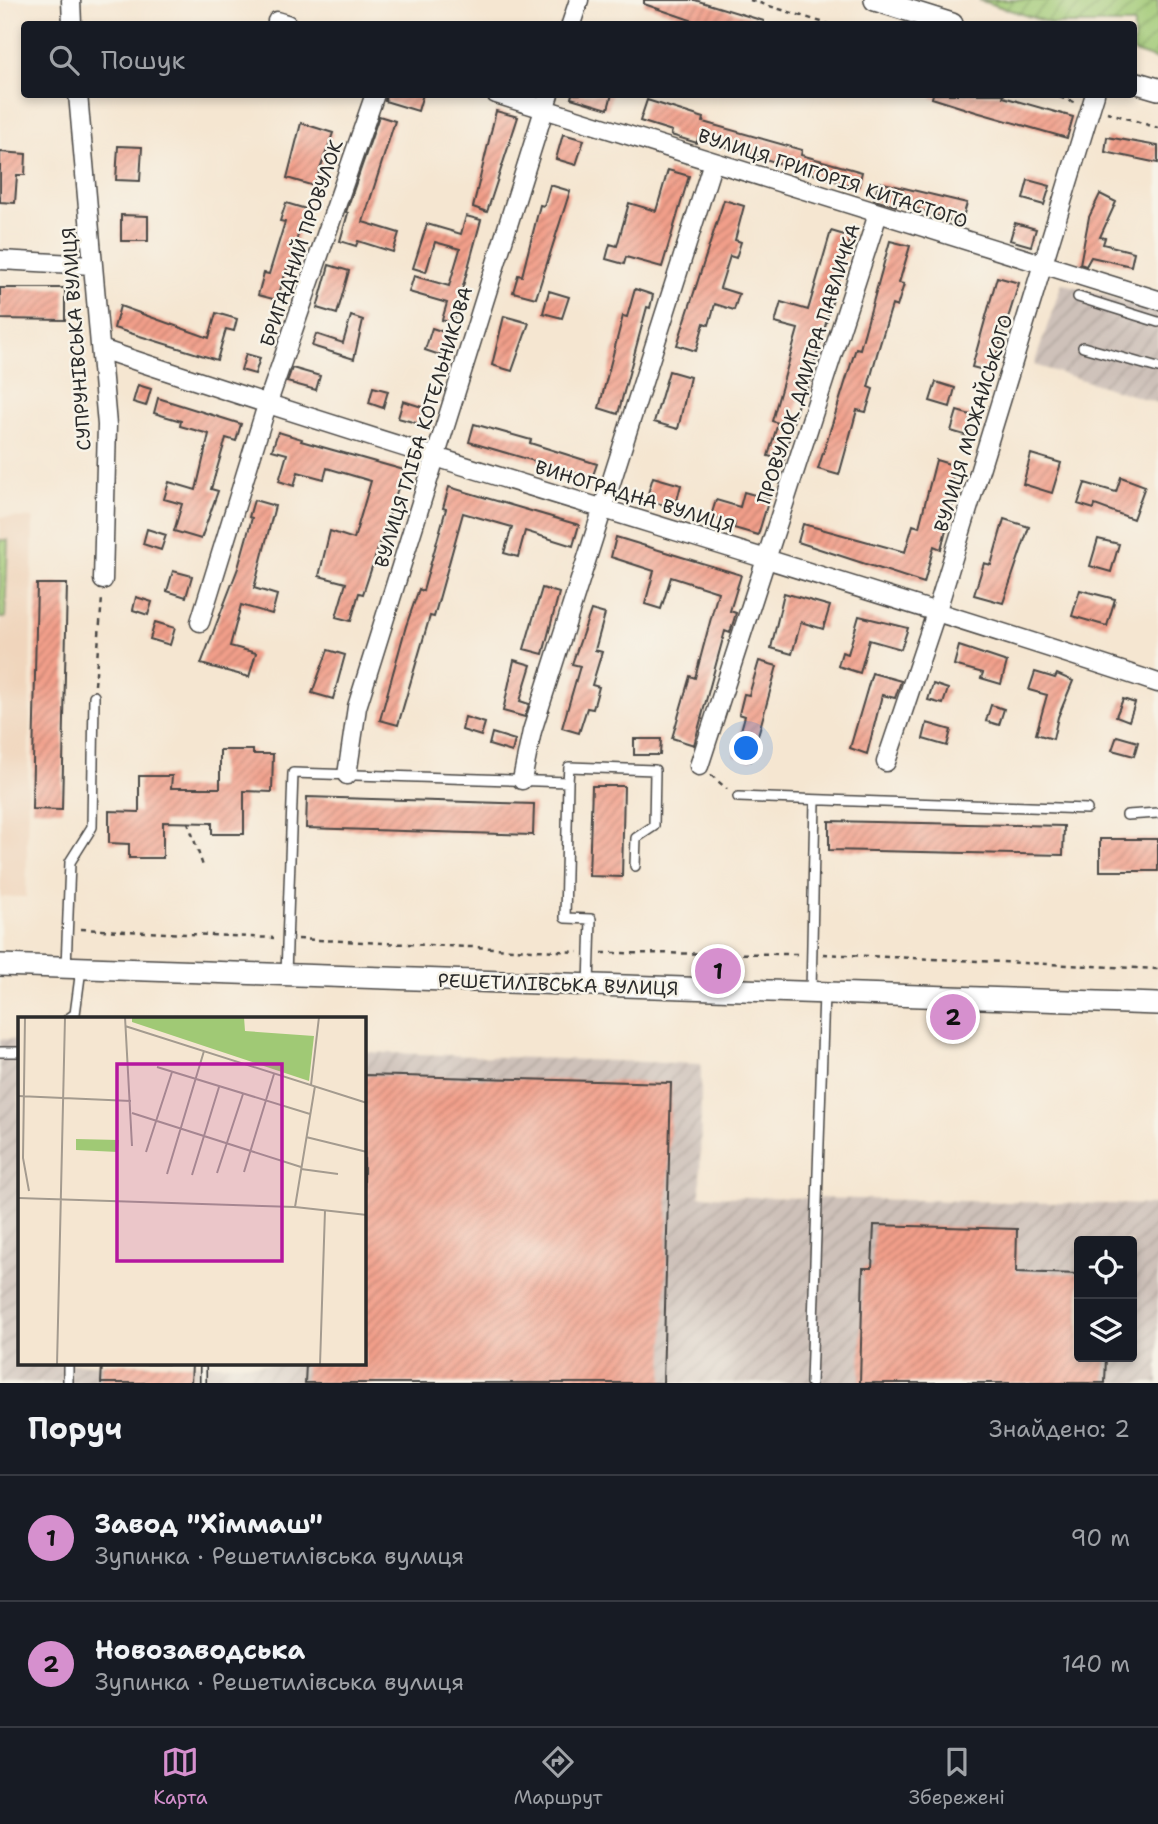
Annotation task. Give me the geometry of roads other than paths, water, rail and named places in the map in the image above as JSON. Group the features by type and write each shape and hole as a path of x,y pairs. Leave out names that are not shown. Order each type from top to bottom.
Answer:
{"street":[{"path":"71,0 72,21"},
{"path":"572,21 579,0"},
{"path":"874,0 942,21"},
{"path":"1137,83 1158,89"},
{"name":"СУПРУНІВСЬКА ВУЛИЦЯ","path":"78,98 107,425 103,580"},
{"name":"БРИГАДНИЙ ПРОВУЛОК","path":"200,622 267,405 374,98"},
{"name":"ВУЛИЦЯ ГРИГОРІЯ КИТАСТОГО","path":"522,98 547,102 712,162 1158,300"},
{"name":"ВУЛИЦЯ МОЖАЙСЬКОГО","path":"886,762 937,610 1094,98"},
{"name":"ВУЛИЦЯ ГЛІБА КОТЕЛЬНИКОВА","path":"347,775 356,707 547,102"},
{"path":"522,780 531,731 712,162"},
{"name":"ПРОВУЛОК ДМИТРА ПАВЛИЧКА","path":"699,766 878,214"},
{"path":"0,260 92,265"},
{"name":"ВИНОГРАДНА ВУЛИЦЯ","path":"101,349 267,405 937,610 1158,683"},
{"name":"РЕШЕТИЛІВСЬКА ВУЛИЦЯ","path":"0,965 1158,1003"}],"lane":[{"path":"1078,297 1158,322"},
{"path":"1083,347 1158,368"},
{"path":"73,1017 74,967 68,928 70,862 92,827 94,696"},
{"path":"589,985 592,919 565,918 569,767 655,770 654,826 636,838 635,866"},
{"path":"286,974 293,773 568,782"},
{"path":"738,797 1087,809"},
{"path":"811,1383 818,992 812,954 815,801"},
{"path":"1128,815 1158,813"},
{"path":"0,1052 18,1052"}],"railway":[{"path":"203,1366 203,1383"}],"place":[{"name":"Завод \"Хіммаш\"","path":"718,971"},
{"name":"Новозаводська","path":"953,1017"}]}
